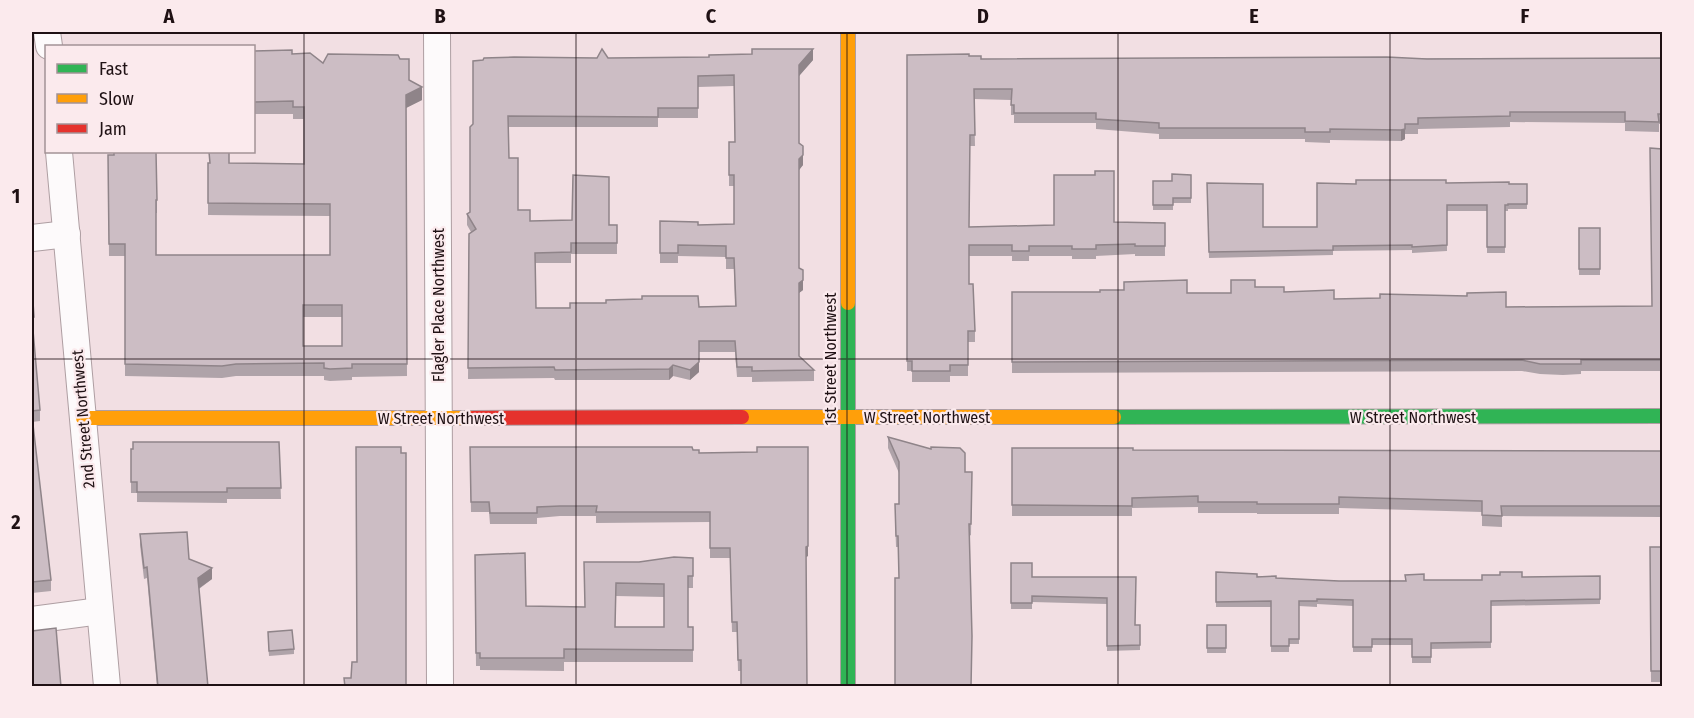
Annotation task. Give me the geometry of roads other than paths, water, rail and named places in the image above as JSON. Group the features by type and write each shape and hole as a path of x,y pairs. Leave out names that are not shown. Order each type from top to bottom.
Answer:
{"street":[{"name":"Flagler Place Northwest","path":"437,32 440,687"},
{"name":"1st Street Northwest","path":"848,32 848,687"},
{"name":"2nd Street Northwest","path":"59,153 107,687"},
{"path":"32,238 67,234"},
{"name":"W Street Northwest","path":"83,418 1662,416"},
{"path":"32,620 100,611"}]}
